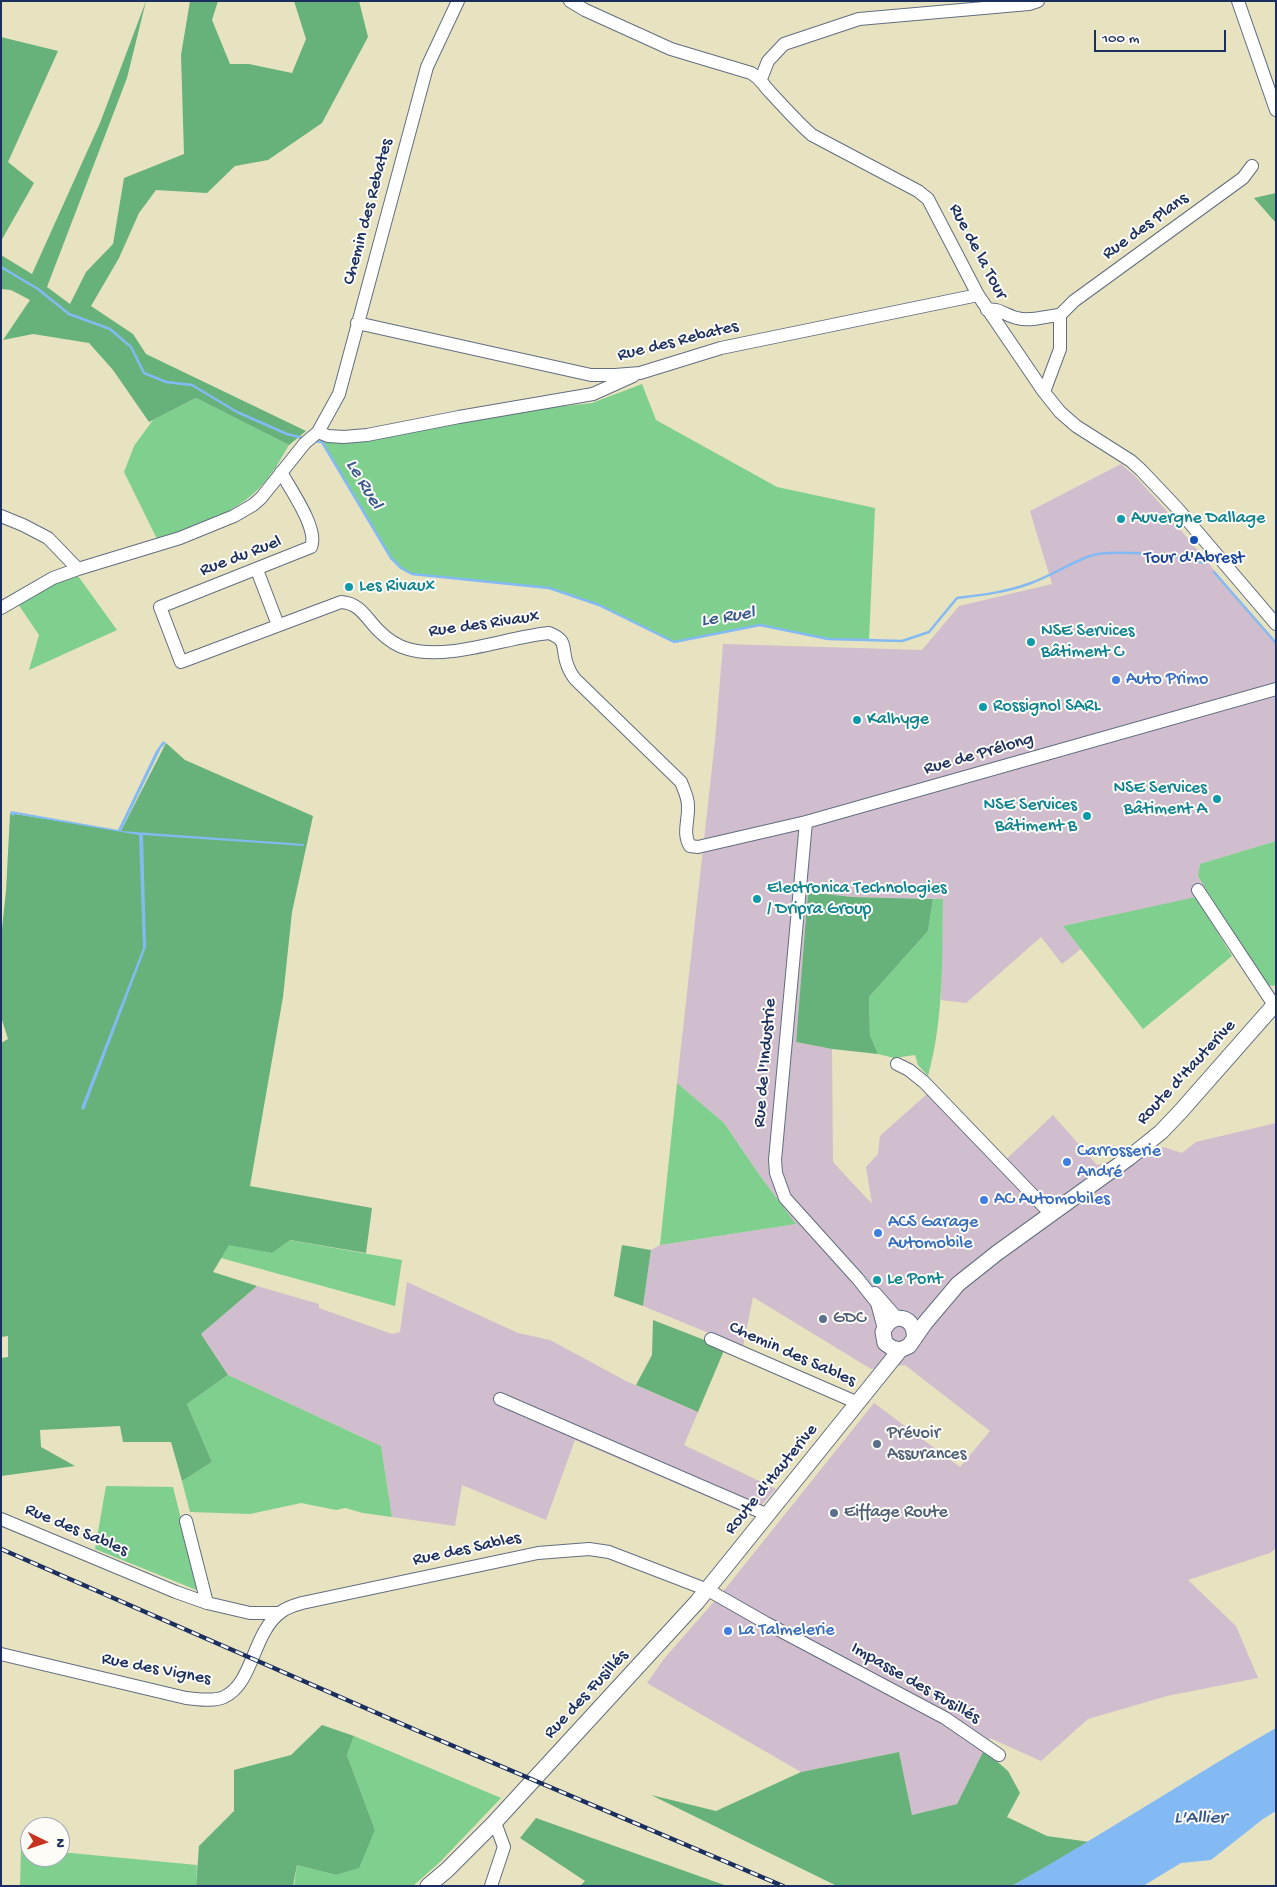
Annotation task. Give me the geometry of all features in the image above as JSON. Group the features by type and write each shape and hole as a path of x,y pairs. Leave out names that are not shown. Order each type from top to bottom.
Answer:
{"main road":[{"name":"Route d'Hauterive","path":"900,1319 918,1316 935,1306 985,1262 1130,1157 1160,1132 1181,1111 1275,1004"},
{"name":"Route d'Hauterive","path":"914,1339 953,1290"},
{"path":"900,1319 911,1324 914,1329 914,1339 909,1346 900,1350 892,1348 885,1336 889,1322 900,1319"},
{"name":"Route d'Hauterive","path":"862,1399 882,1357 885,1336"},
{"name":"Route d'Hauterive","path":"708,1590 900,1350"},
{"name":"Rue des Fusillés","path":"428,1886 447,1870 493,1824 708,1590"},
{"name":"Rue des Fusillés","path":"438,1886 451,1874 493,1824"}],"street":[{"name":"Chemin des Rebates","path":"1,608 53,578 180,538 234,516 261,498 305,443 318,432 339,394 427,67 458,1"},
{"name":"Rue de la Tour","path":"570,1 585,10 671,49 751,72 761,79 766,88 792,117 812,135 918,191 928,199 987,310 1060,412 1076,426 1131,461 1141,470 1177,508 1276,624"},
{"path":"761,79 768,61 784,44 858,20 1029,4 1038,1"},
{"path":"1238,1 1276,110"},
{"name":"Rue des Plans","path":"1060,316 1074,301 1242,178 1252,166"},
{"name":"Rue des Rebates","path":"357,323 591,374 615,376 640,373 721,348 978,295"},
{"path":"987,310 992,308 1017,319 1033,320 1060,316 1060,349 1044,392"},
{"path":"318,432 328,436 344,438 367,435 594,394 640,373"},
{"name":"Rue du Ruel","path":"181,662 160,607 311,548 314,541 310,526 281,472"},
{"path":"1,516 22,524 48,538 78,569"},
{"path":"257,570 278,625"},
{"name":"Rue des Rivaux","path":"181,662 341,602 360,609 381,633 395,644 427,652 453,651 546,633 558,636 562,641 566,661 575,680 681,782 688,805 686,839 690,846"},
{"name":"Rue de Prélong","path":"690,846 698,847 806,822 1276,688"},
{"name":"Rue de l'Industrie","path":"806,822 777,1141 776,1173 785,1198 858,1279 877,1303 885,1336"},
{"path":"1198,890 1275,1004"},
{"path":"897,1064 909,1070 924,1082 1051,1214"},
{"name":"Rue de l'Industrie","path":"858,1279 900,1319"},
{"name":"Chemin des Sables","path":"711,1339 862,1399"},
{"path":"500,1399 768,1515"},
{"name":"Rue des Sables","path":"1,1519 176,1592 207,1603 250,1613 280,1613"},
{"path":"186,1521 207,1603"},
{"name":"Rue des Sables","path":"266,1628 280,1613 302,1603 538,1553 569,1550 589,1549 616,1554 708,1590"},
{"path":"682,1581 697,1602"},
{"name":"Impasse des Fusillés","path":"708,1590 945,1718 999,1755"},
{"path":"250,1613 266,1628"},
{"name":"Rue des Vignes","path":"1,1654 186,1698 215,1700 224,1697 237,1687 244,1678 266,1628"},
{"path":"491,1886 504,1847 497,1828 493,1824"}],"shaded area":[{"path":"1121,464 1135,476 1165,509 1276,644 1276,841 1200,864 1198,876 1210,895 1063,926 1081,949 1062,964 1041,937 966,1003 941,1000 943,899 852,897 808,892 796,1042 832,1049 833,1162 872,1204 866,1167 878,1154 880,1136 927,1094 999,1166 1053,1115 1097,1165 1163,1147 1182,1153 1196,1142 1276,1123 1276,1548 1270,1553 1188,1580 1236,1626 1258,1678 1167,1696 1088,1719 1041,1761 990,1738 957,1804 912,1815 899,1752 801,1772 647,1683 663,1660 726,1588 874,1403 960,1467 990,1431 905,1365 871,1369 753,1297 743,1347 643,1306 651,1250 660,1245 796,1224 724,1123 677,1083 715,741 723,644 922,650 959,606 1052,584 1030,511"},
{"path":"407,1282 518,1333 550,1340 626,1381 698,1412 684,1445 776,1489 752,1516 575,1440 546,1520 462,1485 455,1526 392,1517 381,1446 228,1375 201,1334 257,1286 319,1304 319,1308 392,1334 400,1332"}],"green space":[{"path":"146,1 127,78 47,287 70,304 86,272 113,244 124,178 184,154 181,55 190,1 218,1 212,20 230,64 249,64 292,73 306,39 294,1 359,1 368,37 322,123 268,160 235,166 207,193 156,190 139,213 119,258 91,306 133,334 146,354 306,431 289,445 196,398 149,422 113,370 89,343 33,334 3,340 30,300 11,290 1,289 1,255 32,274 100,123"},
{"path":"1,37 58,51 8,162 34,183 1,241"},
{"path":"1276,193 1276,223 1254,198"},
{"path":"642,384 656,420 777,487 875,508 869,640 828,639 760,625 674,642 599,606 549,588 412,574 401,568 391,558 322,443 328,436 499,413 592,403"},
{"path":"196,398 289,445 268,478 245,500 218,517 158,541 124,472 134,446 153,420"},
{"path":"78,576 117,630 29,670 39,635 18,604 62,580"},
{"path":"166,743 185,760 313,816 292,912 283,997 250,1186 372,1208 366,1253 290,1240 272,1253 229,1245 213,1272 257,1286 201,1334 228,1375 187,1404 212,1462 182,1481 171,1442 123,1442 120,1426 40,1430 41,1447 75,1466 1,1476 1,1358 8,1357 8,1336 1,1337 1,1043 8,1039 1,1017 1,938 6,891 10,814 121,831"},
{"path":"1276,841 1276,984 1274,986 1265,985 1198,876 1200,864"},
{"path":"808,892 852,897 933,899 928,931 869,997 870,1035 878,1054 832,1049 796,1042"},
{"path":"1196,897 1232,956 1143,1029 1063,926"},
{"path":"933,899 943,899 942,966 940,1010 928,1076 918,1065 915,1055 894,1058 878,1054 870,1035 869,997 928,931"},
{"path":"677,1083 724,1123 796,1224 660,1245"},
{"path":"289,1240 402,1260 395,1306 221,1258 229,1244 272,1253"},
{"path":"622,1245 651,1250 643,1306 614,1296"},
{"path":"653,1320 725,1348 698,1412 636,1385 652,1355"},
{"path":"228,1375 381,1446 392,1517 363,1513 345,1508 336,1510 301,1503 250,1514 190,1512 182,1481 212,1462 187,1404"},
{"path":"106,1486 173,1487 199,1591 95,1549"},
{"path":"322,1725 354,1736 347,1755 375,1830 359,1868 336,1875 297,1865 293,1886 196,1886 199,1846 234,1811 234,1770 291,1755"},
{"path":"354,1736 501,1798 440,1862 413,1886 294,1886 297,1865 336,1875 358,1868 375,1830 347,1755"},
{"path":"984,1750 1008,1771 1020,1793 1007,1817 1047,1836 1090,1842 1012,1886 837,1886 651,1795 716,1811 801,1772 899,1752 912,1815 957,1804"},
{"path":"536,1818 727,1886 580,1886 585,1881 520,1838"},
{"path":"70,1853 197,1865 196,1886 20,1886 20,1867 70,1867"}],"water":[{"path":"163,741 166,743 161,748 121,831 304,844 304,846 143,835 146,947 84,1110 81,1108 143,948 139,835 10,814 11,811 118,830 156,751"},
{"name":"L'Allier","path":"1276,1728 1276,1811 1211,1860 1181,1863 1143,1886 1012,1886 1079,1847"}],"waterway":[{"name":"Le Ruel","path":"1,267 38,289 69,314 110,329 131,347 144,373 166,382 192,385 237,412 287,434 303,438"},
{"name":"Le Ruel","path":"314,441 322,442 391,558 401,568 412,574 549,588 599,605 674,642 760,625 828,639 902,641 929,632 957,598 1013,589 1038,580 1090,556 1113,553 1146,554 1203,563"},
{"name":"Le Ruel","path":"1214,572 1276,643"}],"railway":[{"path":"1,1549 418,1731 783,1886"}],"place":[{"name":"Auvergne Dallage","path":"1121,519"},
{"name":"Tour d'Abrest","path":"1194,540"},
{"name":"Les Rivaux","path":"349,587"},
{"name":"NSE Services Bâtiment C","path":"1031,642"},
{"name":"Auto Primo","path":"1116,680"},
{"name":"Rossignol SARL","path":"983,707"},
{"name":"Kalhyge","path":"857,720"},
{"name":"NSE Services Bâtiment A","path":"1217,799"},
{"name":"NSE Services Bâtiment B","path":"1087,816"},
{"name":"Electronica Technologies / Dripra Group","path":"757,899"},
{"name":"Carrosserie André","path":"1067,1162"},
{"name":"AC Automobiles","path":"984,1200"},
{"name":"ACS Garage Automobile","path":"878,1233"},
{"name":"Le Pont","path":"877,1280"},
{"name":"GDC","path":"823,1319"},
{"name":"Prévoir Assurances","path":"877,1444"},
{"name":"Eiffage Route","path":"834,1513"},
{"name":"La Talmelerie","path":"728,1631"}]}
